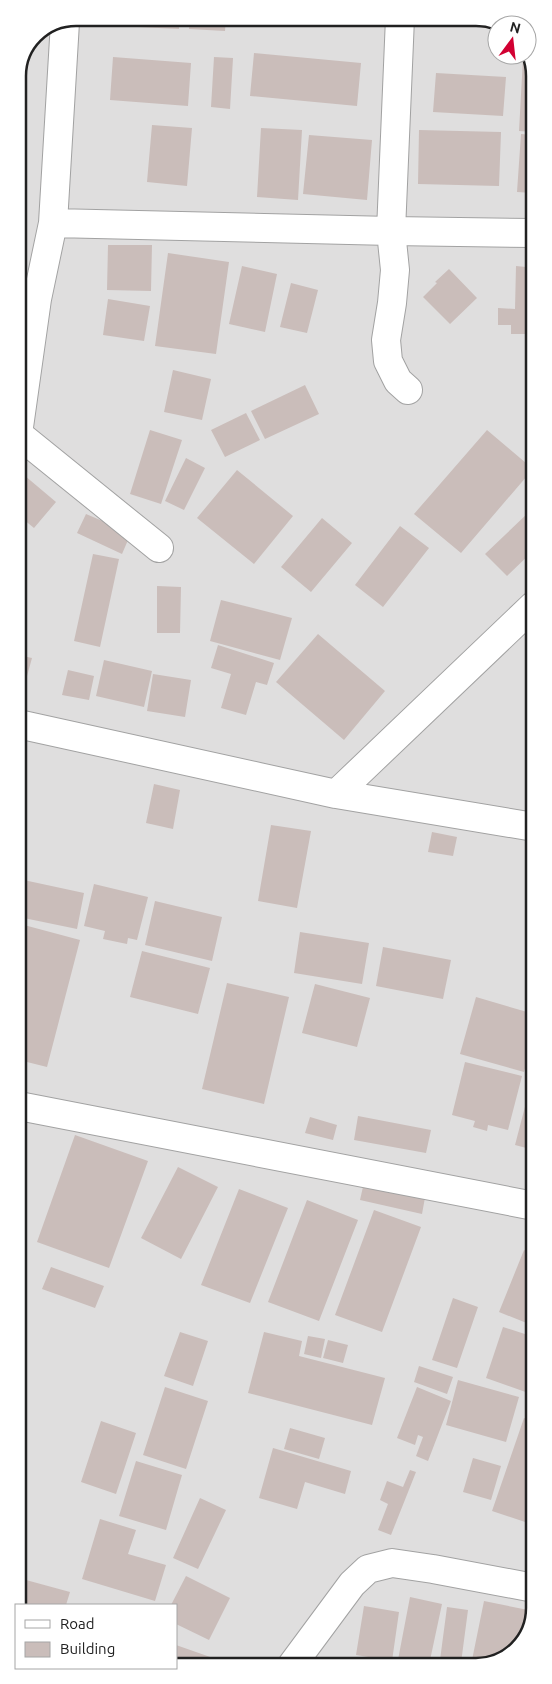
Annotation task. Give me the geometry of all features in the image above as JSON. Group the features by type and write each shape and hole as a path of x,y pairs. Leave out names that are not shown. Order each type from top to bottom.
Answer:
{"street":[{"path":"400,26 391,231 395,270 386,340 388,361 398,381 408,390"},
{"path":"26,377 37,299 53,223 65,27"},
{"path":"53,223 526,233"},
{"path":"26,440 159,548"},
{"path":"336,794 526,613"},
{"path":"26,726 336,794 526,826"},
{"path":"26,1107 526,1204"},
{"path":"297,1658 352,1584 368,1568 392,1563 526,1586"}],"shaded area":[{"path":"76,26 479,26 487,28 487,65 524,65 526,76 525,1618 521,1630 504,1649 489,1656 476,1658 178,1658 178,1604 26,1604 27,66 35,48 48,35 66,27"}],"building":[{"path":"118,26 179,26 179,29"},
{"path":"189,26 225,26 225,31 189,29"},
{"path":"254,53 361,63 357,106 250,96"},
{"path":"113,57 191,63 188,106 110,100"},
{"path":"214,57 233,58 230,109 211,107"},
{"path":"523,65 524,65 526,76 526,132 519,131"},
{"path":"436,73 506,77 503,116 433,112"},
{"path":"152,125 192,128 187,186 147,182"},
{"path":"261,128 302,130 298,200 257,197"},
{"path":"419,130 501,132 499,186 418,184"},
{"path":"521,134 526,134 526,193 517,192"},
{"path":"309,135 372,140 367,200 303,194"},
{"path":"108,245 152,245 151,291 107,290"},
{"path":"168,253 229,262 216,354 155,346"},
{"path":"242,266 277,274 265,332 229,324"},
{"path":"516,266 526,267 525,334 511,334 511,325 498,325 498,308 515,309"},
{"path":"449,269 477,298 450,324 423,297"},
{"path":"291,283 318,290 307,333 280,327"},
{"path":"108,299 150,306 144,341 103,335"},
{"path":"173,370 211,379 202,420 164,412"},
{"path":"305,385 319,414 265,439 251,411"},
{"path":"246,413 260,440 225,457 211,430"},
{"path":"150,430 182,440 161,504 130,494"},
{"path":"487,430 526,463 526,477 461,553 414,514"},
{"path":"186,458 205,468 184,510 165,501"},
{"path":"237,470 293,516 254,564 197,518"},
{"path":"26,477 56,502 34,528 26,522"},
{"path":"86,514 131,533 122,554 77,533"},
{"path":"526,515 526,558 507,576 485,554"},
{"path":"322,518 352,543 311,592 281,567"},
{"path":"400,526 429,548 383,607 355,585"},
{"path":"93,554 119,559 100,647 74,641"},
{"path":"157,586 181,587 180,633 157,633"},
{"path":"221,600 292,618 280,660 210,641"},
{"path":"318,634 385,691 344,740 276,682"},
{"path":"218,645 274,663 267,685 256,682 246,715 221,708 231,674 211,668"},
{"path":"26,657 32,658 26,680"},
{"path":"104,660 152,671 144,707 96,696"},
{"path":"68,670 94,676 89,700 62,695"},
{"path":"153,674 191,680 185,717 147,711"},
{"path":"154,784 180,790 173,829 146,823"},
{"path":"271,825 311,831 297,908 258,901"},
{"path":"432,832 457,837 453,856 428,852"},
{"path":"26,881 84,893 77,929 26,918"},
{"path":"94,884 148,897 137,940 128,938 127,944 103,939 105,931 84,926"},
{"path":"155,901 222,917 212,961 145,945"},
{"path":"26,926 80,940 47,1067 26,1062"},
{"path":"300,932 369,943 362,984 294,973"},
{"path":"383,947 451,960 443,999 376,986"},
{"path":"142,951 210,968 198,1014 130,997"},
{"path":"227,983 289,997 264,1104 202,1089"},
{"path":"315,984 370,998 357,1047 302,1033"},
{"path":"476,997 526,1012 526,1065 524,1072 460,1054"},
{"path":"465,1062 522,1076 508,1130 488,1125 487,1131 473,1127 475,1121 452,1115"},
{"path":"526,1103 526,1148 515,1145"},
{"path":"358,1116 431,1130 426,1153 354,1140"},
{"path":"310,1117 337,1125 333,1140 305,1133"},
{"path":"75,1135 148,1161 109,1268 37,1242"},
{"path":"178,1167 218,1187 181,1259 141,1238"},
{"path":"365,1178 426,1192 422,1214 360,1200"},
{"path":"239,1189 288,1208 250,1303 201,1285"},
{"path":"307,1200 358,1220 319,1321 268,1302"},
{"path":"374,1210 421,1227 382,1332 335,1315"},
{"path":"524,1250 526,1251 526,1323 499,1312"},
{"path":"51,1267 104,1286 95,1308 42,1289"},
{"path":"453,1298 478,1307 457,1368 432,1360"},
{"path":"503,1327 526,1334 526,1392 486,1378"},
{"path":"180,1332 208,1341 193,1386 164,1376"},
{"path":"264,1332 302,1341 299,1356 385,1378 372,1425 248,1393"},
{"path":"308,1336 325,1339 321,1358 304,1354"},
{"path":"328,1340 348,1345 343,1363 323,1358"},
{"path":"419,1366 453,1377 447,1394 414,1382"},
{"path":"458,1380 519,1397 506,1442 446,1425"},
{"path":"165,1387 208,1401 186,1469 143,1455"},
{"path":"417,1387 451,1401 428,1461 416,1456 423,1437 418,1435 415,1445 397,1438"},
{"path":"524,1418 526,1419 526,1522 492,1511"},
{"path":"101,1421 136,1433 116,1494 81,1482"},
{"path":"290,1428 325,1438 319,1459 284,1449"},
{"path":"273,1448 351,1471 345,1494 305,1482 297,1509 259,1498"},
{"path":"473,1458 501,1466 491,1500 463,1492"},
{"path":"136,1461 182,1475 166,1530 119,1516"},
{"path":"410,1470 416,1472 391,1535 378,1530 388,1504 380,1500 387,1481 403,1487"},
{"path":"200,1498 226,1510 198,1569 173,1558"},
{"path":"100,1519 136,1530 128,1554 166,1565 155,1601 82,1579"},
{"path":"186,1576 230,1598 209,1640 178,1625 178,1604 172,1604"},
{"path":"26,1580 70,1592 66,1604 26,1604"},
{"path":"410,1597 442,1604 430,1658 398,1658"},
{"path":"484,1601 526,1610 521,1630 511,1643 498,1653 472,1658"},
{"path":"364,1606 399,1612 392,1658 374,1658 356,1655"},
{"path":"447,1607 468,1610 462,1658 440,1658"},
{"path":"178,1646 213,1658 178,1658"}]}
